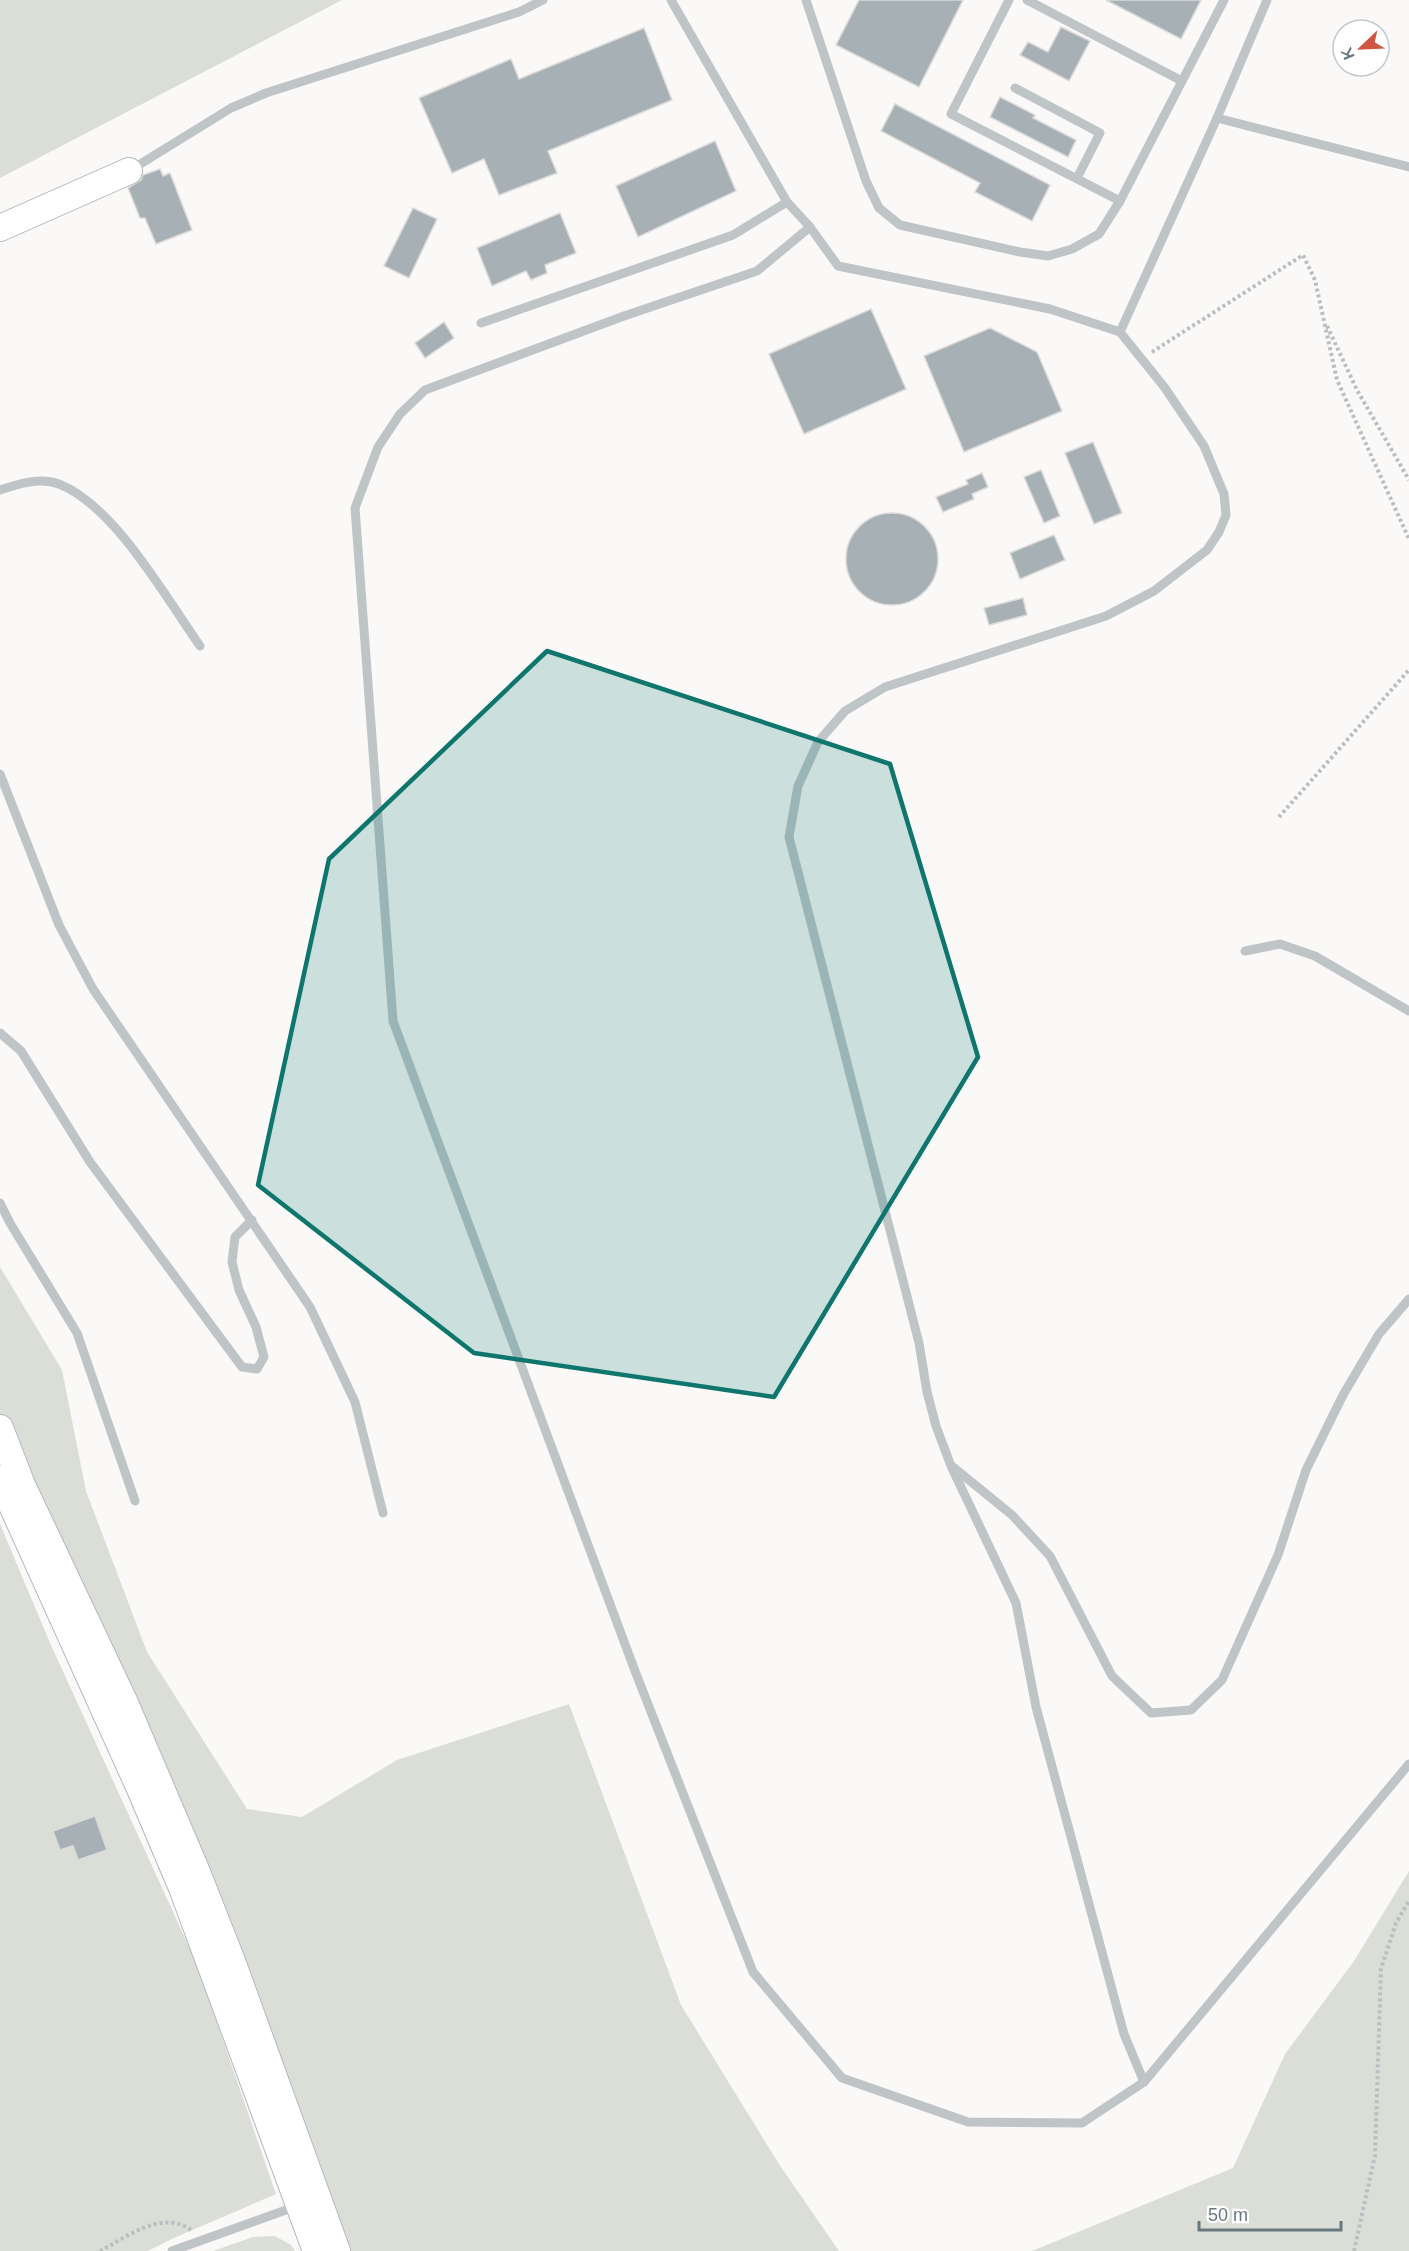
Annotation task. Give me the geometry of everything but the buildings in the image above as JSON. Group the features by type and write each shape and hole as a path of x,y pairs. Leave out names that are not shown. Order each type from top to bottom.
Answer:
{"main road":[{"path":"0,228 15,224 129,171"},
{"path":"0,1428 22,1485 125,1703 197,1872 232,1961 337,2251"},
{"path":"0,1479 140,1789 182,1888 316,2251"}],"lane":[{"path":"129,171 231,108 266,93 519,12 543,0"},
{"path":"671,0 787,202 810,227 838,266 1050,309 1120,332 1165,388 1204,446 1224,494 1226,515 1219,532 1207,550 1154,591 1106,616 885,687 844,711 818,742 798,786 789,837 916,1332 936,1426 951,1466 1016,1603 1027,1668 1045,1741 1124,2034 1144,2082"},
{"path":"806,0 866,181 879,208 900,225 1020,252 1048,256 1072,249 1099,234 1120,201 1224,0"},
{"path":"1008,0 951,114 1120,201"},
{"path":"1027,0 1182,81"},
{"path":"1120,332 1217,118 1267,0"},
{"path":"1015,88 1100,133 1077,178"},
{"path":"1217,118 1409,167"},
{"path":"481,323 733,235 787,202"},
{"path":"810,227 757,271 624,316 424,390 400,414 378,447 355,508 393,1021 635,1671 753,1972 842,2078 968,2122 1082,2123 1144,2082 1409,1764"},
{"path":"0,490 36,481 58,484 87,501 121,533 200,646"},
{"path":"0,774 59,925 93,989 310,1306 355,1402 383,1514"},
{"path":"1245,951 1280,944 1315,956 1409,1011"},
{"path":"0,1033 21,1051 90,1162 242,1367 257,1369 264,1357 256,1327 239,1290 232,1262 235,1237 252,1220"},
{"path":"0,1203 77,1333 135,1501"},
{"path":"951,1466 1012,1515 1050,1556 1112,1676 1151,1713 1191,1710 1222,1680 1278,1555 1306,1470 1344,1395 1379,1334 1409,1299"},
{"path":"172,2251 299,2205"}],"path":[{"path":"1142,359 1304,255 1315,280 1337,380 1409,538"},
{"path":"1323,317 1357,390 1409,480"},
{"path":"1280,817 1409,671"},
{"path":"1354,2251 1375,2155 1381,1969 1396,1923 1409,1901"},
{"path":"100,2251 148,2226 164,2221 182,2224 204,2239"}],"highlighted area":[{"path":"547,651 890,764 978,1057 774,1397 474,1353 258,1185 329,859"}],"shaded area":[{"path":"0,0 342,0 0,178"},
{"path":"0,1267 62,1370 86,1491 147,1652 247,1809 302,1817 397,1760 569,1704 681,2005 779,2164 839,2251 337,2251 0,1428"},
{"path":"0,1524 50,1643 196,1962 276,2194 148,2251 0,2251"},
{"path":"1409,1871 1409,2251 1032,2251 1233,2168 1285,2054 1354,1961"},
{"path":"275,2236 291,2245 295,2251 213,2251 253,2237"}]}
